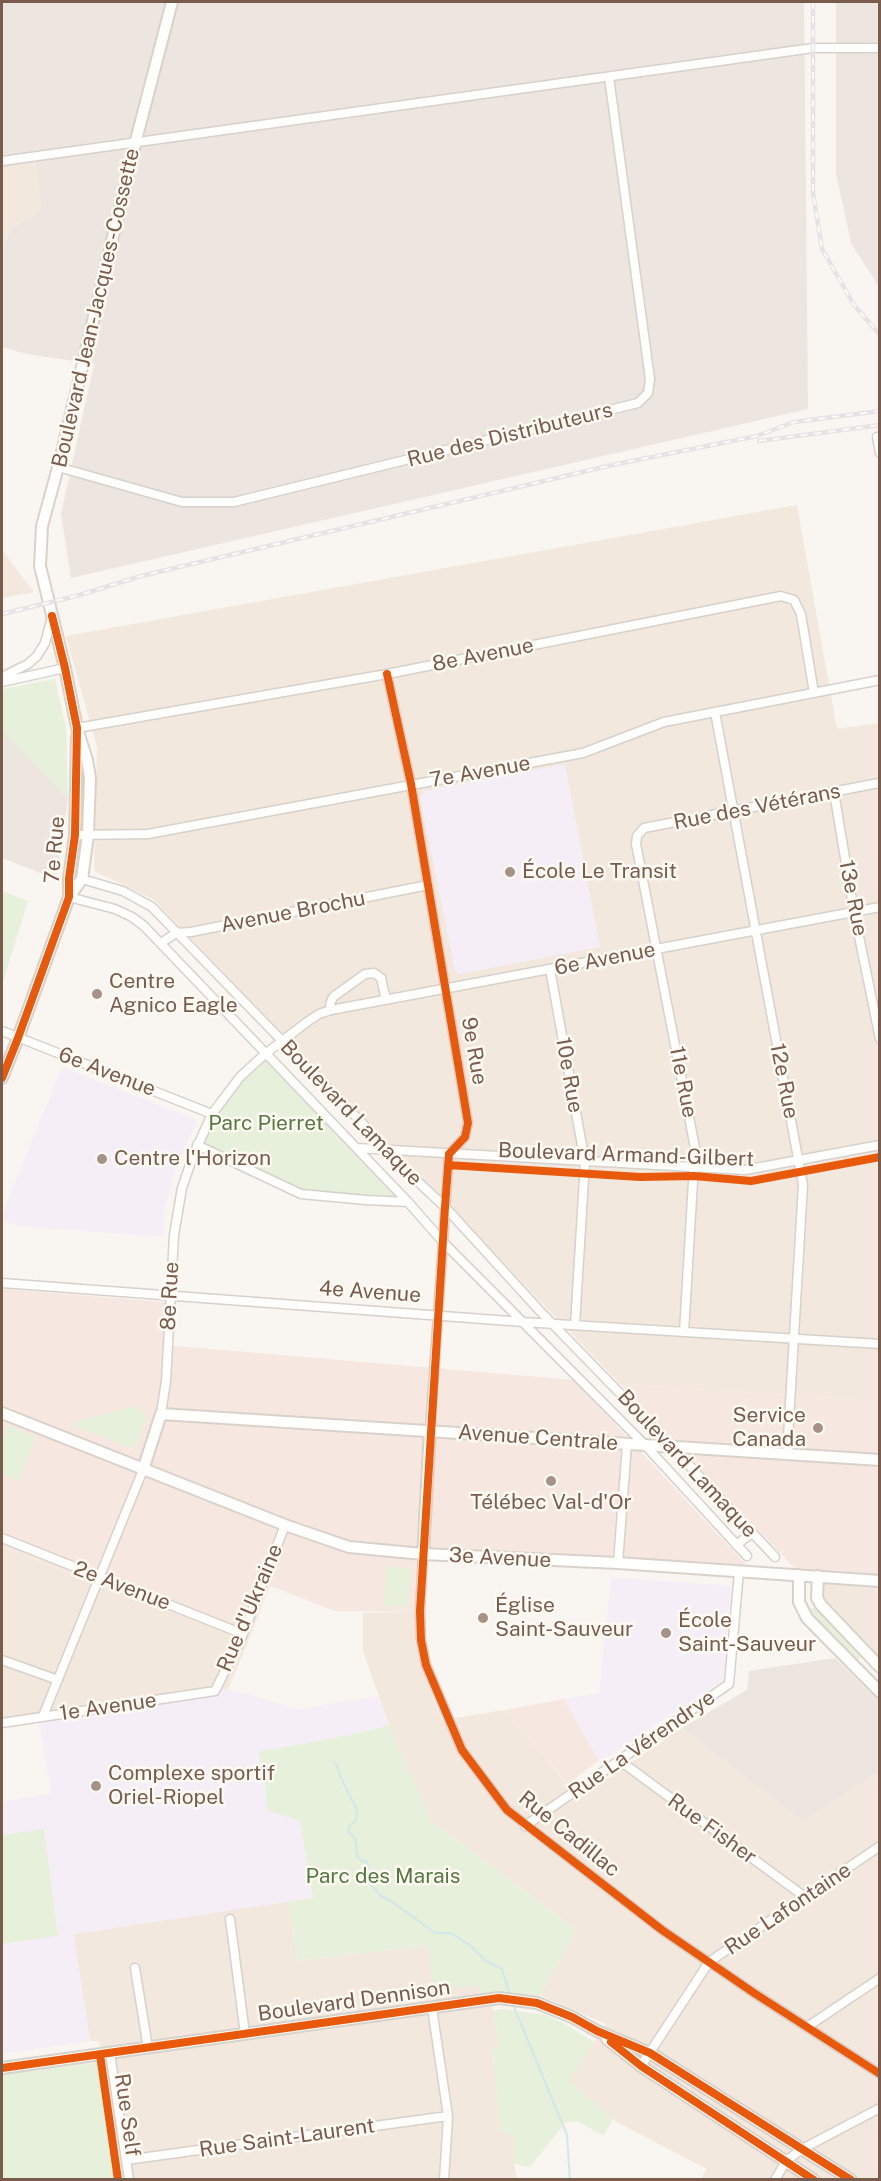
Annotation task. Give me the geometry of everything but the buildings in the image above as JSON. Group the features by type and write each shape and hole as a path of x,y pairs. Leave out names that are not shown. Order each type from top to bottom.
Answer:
{"street":[{"name":"Boulevard Jean-Jacques-Cossette","path":"52,616 40,566 42,526 172,2"},
{"path":"2,161 813,48 879,48"},
{"name":"Rue des Distributeurs","path":"58,467 182,502 234,502 638,403 648,393 650,380 609,77"},
{"path":"877,437 879,453"},
{"name":"8e Avenue","path":"77,728 387,674 781,597 794,600 801,614 814,693"},
{"path":"2,677 28,664 37,656 45,643 52,616"},
{"name":"7e Rue","path":"2,1078 69,897 82,879 88,835 90,778 52,616"},
{"path":"2,682 66,668"},
{"name":"9e Rue","path":"387,674 411,784 468,1123 465,1137 450,1154 430,1431"},
{"name":"7e Avenue","path":"75,835 148,834 583,753 664,722 879,680"},
{"name":"12e Rue","path":"715,712 800,1161 803,1205 787,1454"},
{"name":"7e Rue","path":"69,897 69,878 75,835 77,728"},
{"name":"Rue des Vétérans","path":"637,836 644,828 879,783"},
{"name":"13e Rue","path":"834,792 879,1040"},
{"name":"11e Rue","path":"637,836 636,844 695,1148 684,1332"},
{"name":"Boulevard Lamaque","path":"82,879 136,897 152,907 364,1125 384,1150 445,1207 552,1324 775,1557"},
{"name":"Avenue Brochu","path":"161,944 176,933 191,932 428,885"},
{"name":"Boulevard Lamaque","path":"69,897 115,909 144,926 357,1148 443,1242 645,1445 747,1556"},
{"name":"6e Avenue","path":"331,1010 879,907"},
{"name":"10e Rue","path":"550,969 585,1162 575,1324"},
{"name":"8e Rue","path":"43,1716 142,1470 161,1414 166,1381 169,1295 176,1213 197,1145 212,1114 240,1077 281,1041 319,1014 331,1010 330,1004 333,997 365,974 374,973 381,978 386,1000"},
{"name":"6e Avenue","path":"2,1032 212,1114"},
{"path":"197,1145 301,1194 408,1202"},
{"name":"Boulevard Armand-Gilbert","path":"357,1148 745,1170 879,1145"},
{"name":"4e Avenue","path":"2,1283 523,1322 879,1344"},
{"name":"3e Avenue","path":"2,1413 142,1470 349,1547 423,1554 739,1570 879,1581"},
{"name":"Avenue Centrale","path":"161,1414 879,1460"},
{"name":"Rue Cadillac","path":"430,1431 420,1621 421,1640 426,1665 462,1750 507,1810 525,1826 662,1930 879,2074"},
{"path":"618,1563 627,1444"},
{"name":"Rue d'Ukraine","path":"215,1691 243,1634 285,1525"},
{"path":"736,1545 752,1533"},
{"name":"2e Avenue","path":"2,1538 243,1634"},
{"name":"Rue La Vérendrye","path":"525,1826 729,1684 739,1570"},
{"path":"799,1575 799,1602 807,1618 879,1692"},
{"path":"818,1576 817,1598 820,1605 879,1667"},
{"path":"2,1660 58,1680"},
{"name":"1e Avenue","path":"2,1723 215,1691"},
{"name":"Rue Fisher","path":"619,1761 805,1897"},
{"name":"Rue Lafontaine","path":"641,2066 709,1962 879,1846"},
{"path":"230,1919 245,2034"},
{"path":"135,1968 148,2048"},
{"path":"807,2027 879,1978"},
{"name":"Boulevard Dennison","path":"2,2068 499,1998 537,2003 650,2053 850,2180"},
{"path":"432,2008 448,2116 444,2180"},
{"name":"Boulevard Dennison","path":"597,2031 641,2066 814,2180"},
{"name":"Rue Self","path":"110,2053 129,2180"},
{"path":"775,2180 786,2160 879,2108"},
{"name":"Rue Saint-Laurent","path":"126,2160 448,2116"}],"shaded area":[{"path":"2,2 804,2 808,409 71,578 61,514 94,364 27,354 2,347 2,249 12,228 41,211 35,158 2,163"},
{"path":"836,2 879,2 879,287 851,243 836,173"},
{"path":"35,158 41,211 12,228 2,249 2,163"},
{"path":"797,505 837,729 879,723 879,1401 620,1384 153,899 94,871 97,747 66,636"},
{"path":"2,550 34,592 2,598"},
{"path":"2,730 68,798 56,879 2,858"},
{"name":"École Le Transit","path":"565,764 600,947 460,974 455,971 420,797 424,791"},
{"name":"Centre l'Horizon","path":"62,1067 197,1120 174,1174 165,1208 163,1237 21,1226 2,1220 2,1214"},
{"path":"2,1289 166,1302 164,1345 574,1380 751,1570 422,1550 415,1612 335,1611 270,1586 248,1642 2,1547"},
{"path":"620,1384 879,1401 879,1580 800,1574"},
{"path":"2,1547 248,1642 228,1689 38,1718 2,1721"},
{"path":"800,1574 879,1580 879,1657"},
{"name":"École Saint-Sauveur","path":"611,1577 731,1586 724,1679 600,1762 564,1699 599,1693"},
{"path":"415,1612 422,1670 442,1720 505,1710 579,1798 682,1728 803,1821 879,1771 879,2179 701,2179 707,2169 613,2120 568,2081 606,2024 541,1996 577,1930 432,1822 389,1725 363,1651 363,1613"},
{"path":"835,1658 879,1701 879,1771 803,1821 682,1728 747,1690 749,1671"},
{"path":"228,1689 298,1709 378,1696 389,1725 259,1752 264,1772 267,1810 300,1820 313,1898 74,1934 90,2041 2,2054 2,1802 51,1793 38,1718"},
{"path":"564,1699 599,1760 568,1784 505,1710"},
{"path":"289,1901 297,1961 427,1945 480,1984 493,2010 499,2047 492,2049 501,2132 516,2133 514,2164 517,2179 119,2179 99,2041 90,2041 73,1934"}],"green space":[{"path":"55,679 66,728 68,798 2,730 2,689"},
{"path":"2,891 28,901 2,985"},
{"name":"Parc Pierret","path":"265,1054 408,1202 301,1194 197,1145 212,1114"},
{"path":"134,1406 148,1417 135,1449 74,1426 78,1421"},
{"path":"8,1425 36,1437 19,1481 2,1474 2,1441"},
{"path":"387,1566 411,1568 408,1607 383,1605"},
{"path":"815,1607 859,1652 858,1660 855,1661 809,1615 810,1609"},
{"name":"Parc des Marais","path":"389,1725 432,1822 577,1930 537,2003 484,2001 479,1985 434,1990 427,1945 297,1961 289,1901 313,1898 300,1821 267,1810 264,1772 258,1752"},
{"path":"44,1829 58,1936 2,1944 2,1835"},
{"path":"503,2009 546,2015 594,2042 569,2081 613,2120 603,2135 576,2121 565,2123 530,2167 514,2164 516,2134 501,2133 492,2049 499,2046 493,2010"},
{"path":"103,2062 119,2179 2,2179 2,2074"}],"waterway":[{"path":"335,1762 357,1809 356,1821 350,1825 348,1832 355,1838 357,1856 367,1862 369,1868 365,1872 365,1878 381,1896 435,1933 451,1933 472,1947 486,1961 502,1969 509,1992"},
{"path":"514,2007 567,2135 570,2180"}],"railway":[{"path":"813,2 813,193 822,249 854,305 880,335"},
{"path":"2,614 80,595 141,576 612,465 757,436 794,422 880,411"},
{"path":"759,441 880,425"}],"cycle path":[{"path":"2,1078 69,897 69,878 75,835 77,728 52,616"},
{"path":"387,674 411,784 468,1123 465,1137 449,1154 420,1611 421,1640 426,1665 462,1750 507,1810 662,1930 754,1993 880,2074"},
{"path":"448,1165 640,1177 694,1176 751,1181 880,1157"},
{"path":"2,2068 499,1998 537,2003 650,2053 851,2180"},
{"path":"611,2042 641,2066 814,2180"},
{"path":"100,2055 118,2180"}],"place":[{"name":"École Le Transit","path":"510,872"},
{"name":"Centre Agnico Eagle","path":"97,994"},
{"name":"Centre l'Horizon","path":"102,1159"},
{"name":"Service Canada","path":"818,1428"},
{"name":"Télébec Val-d'Or","path":"551,1481"},
{"name":"Église Saint-Sauveur","path":"483,1618"},
{"name":"École Saint-Sauveur","path":"666,1633"},
{"name":"Complexe sportif Oriel-Riopel","path":"96,1786"}]}
